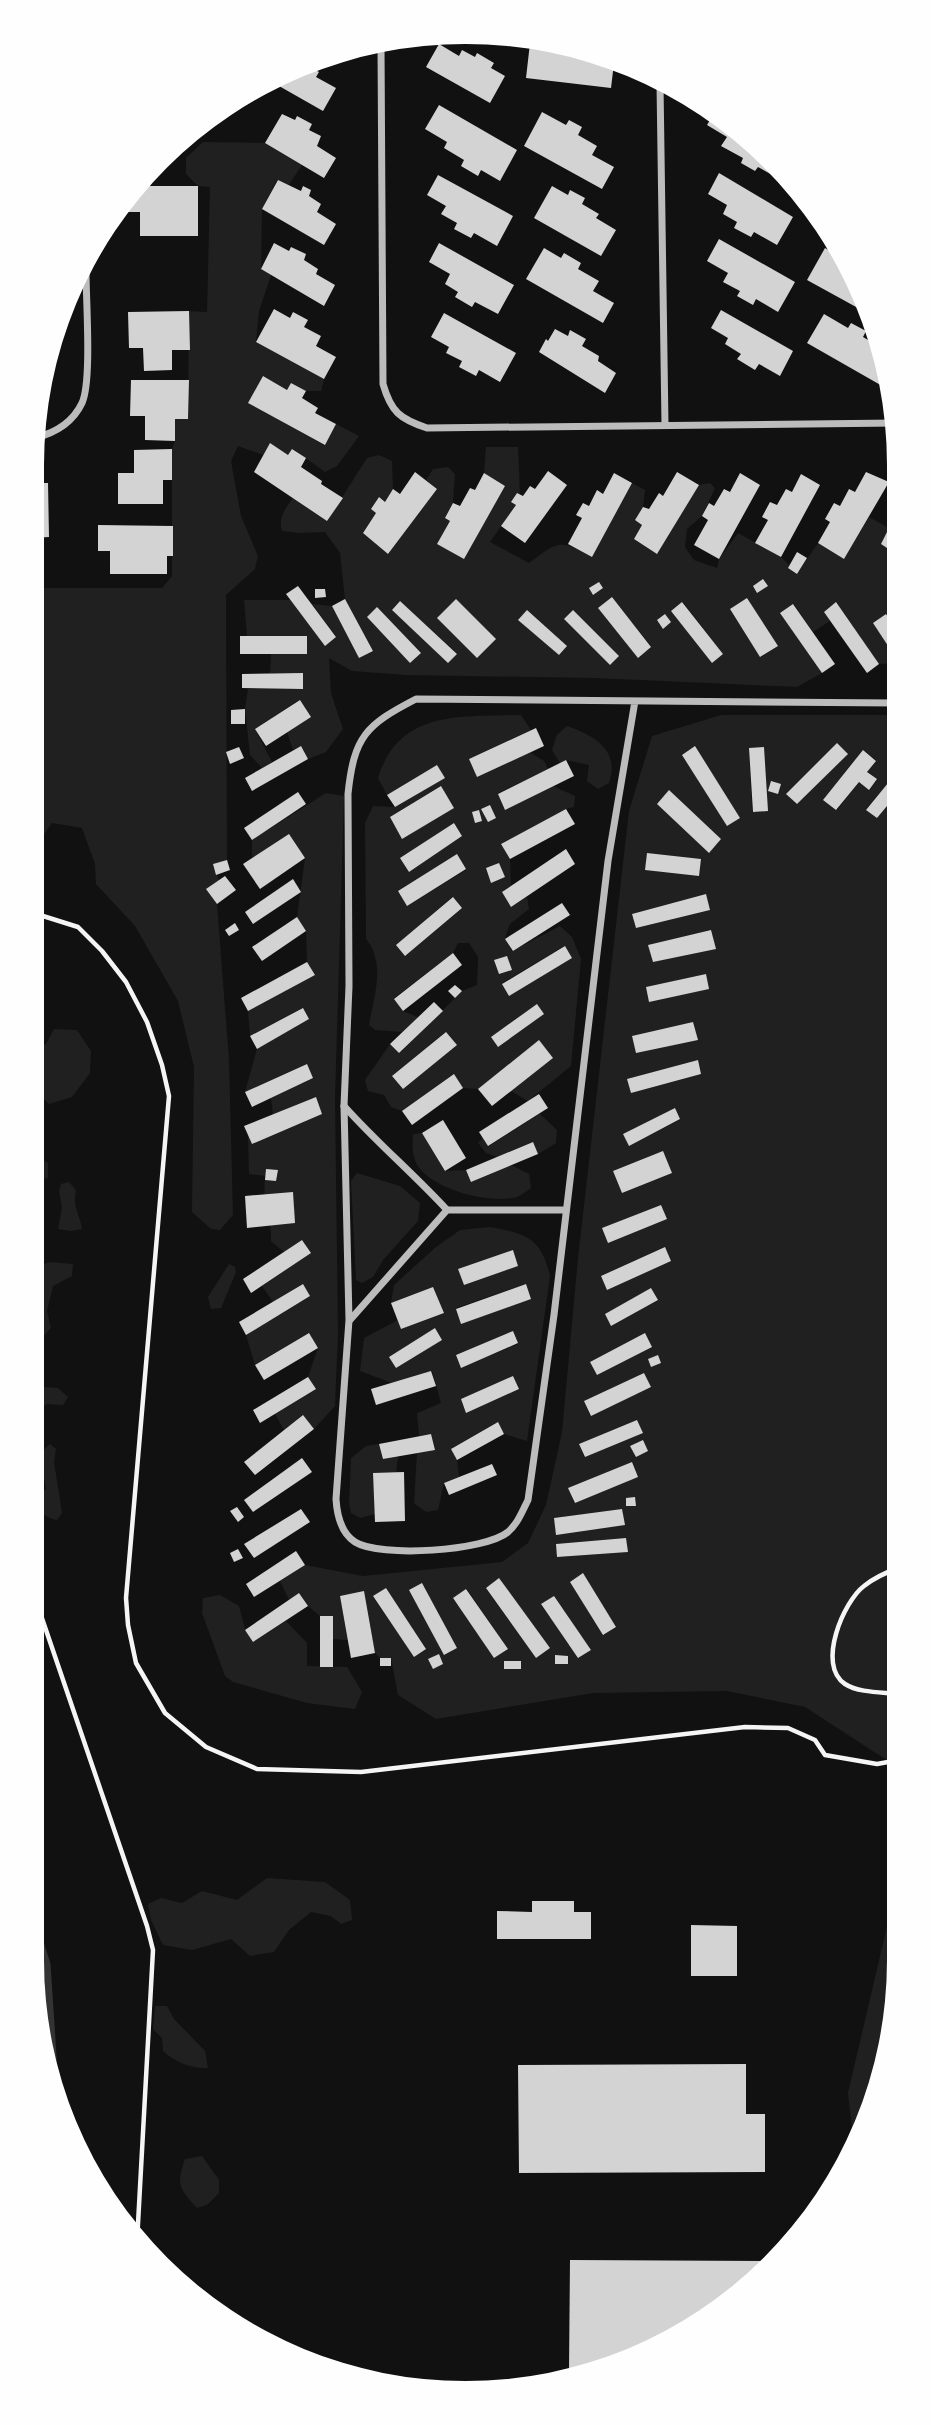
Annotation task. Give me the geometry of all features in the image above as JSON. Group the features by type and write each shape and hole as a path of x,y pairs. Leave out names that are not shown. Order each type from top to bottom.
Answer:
{"street":[{"path":"381,52 383,384 388,401 396,413 410,422 428,428 885,423"},
{"path":"660,91 665,425"},
{"path":"45,434 65,425 82,403 87,379 86,281"},
{"path":"635,701 608,861 530,1490 519,1520 506,1534 482,1544 435,1550 371,1549 354,1542 342,1528 336,1499 349,1320 344,1106 349,986 348,793 351,764 362,736 383,716 416,699 887,703"},
{"path":"344,1106 447,1210 566,1210"},
{"path":"349,1320 447,1210"}],"path":[{"path":"44,916 78,927 126,982 147,1022 162,1065 169,1096 126,1598 136,1664 165,1713 206,1747 257,1769 361,1772 745,1727 788,1728 815,1740 825,1755 877,1764 887,1762"},
{"path":"887,1572 863,1586 844,1610 834,1638 833,1661 837,1675 844,1683 887,1692"},
{"path":"44,1623 153,1950 138,2225"}],"shaded area":[{"path":"203,142 265,143 302,165 289,185 277,180 262,209 261,269 271,275 259,311 256,342 324,379 321,391 306,391 291,383 287,390 263,376 249,403 324,445 336,424 359,436 337,466 325,472 293,449 288,455 270,444 263,455 238,446 231,461 241,516 258,556 255,569 226,595 227,860 213,864 219,880 207,889 217,904 229,1060 233,1215 220,1230 211,1229 192,1212 194,1067 178,1001 135,926 96,884 95,864 82,828 52,823 44,834 44,588 162,588 172,576 172,449 175,441 175,419 188,418 189,311 207,312 210,187 198,186 186,174 186,158"},
{"path":"486,447 518,447 520,495 517,493 512,501 516,505 490,542 529,563 559,545 572,547 592,557 632,483 645,490 643,507 635,520 642,525 634,539 657,554 699,485 710,483 715,488 702,516 687,529 685,547 694,560 717,568 719,559 738,533 781,557 789,565 788,568 797,574 818,543 844,559 869,517 887,527 881,544 887,548 887,616 874,623 887,644 887,664 879,664 836,603 824,612 830,621 813,632 794,604 781,613 822,673 797,687 595,678 406,675 352,671 329,658 331,693 343,729 326,752 308,759 301,746 293,750 287,732 299,700 255,729 272,762 262,768 250,755 245,709 248,689 303,689 303,673 270,673 271,654 247,636 244,600 291,600 325,645 336,636 312,604 332,606 359,658 373,651 345,599 340,553 325,532 282,531 282,518 293,498 327,521 367,458 379,455 392,461 393,489 385,502 379,497 372,509 376,513 363,532 388,554 437,489 426,480 433,469 448,467 455,474 453,503 445,518 450,521 464,558 505,486 484,473","holes":["612,597 651,646 638,657 598,608","747,598 778,646 761,657 730,610","399,601 457,654 448,662 392,610","683,602 723,654 712,663 671,611","572,610 619,656 610,665 564,619","527,611 567,646 559,655 519,620","367,617 420,653 410,663"]},
{"path":"521,715 531,730 469,759 477,776 530,752 544,761 548,769 498,793 506,809 553,786 575,796 574,807 501,844 510,859 511,886 502,892 511,907 527,897 529,909 510,924 505,938 512,951 560,926 572,937 581,959 571,1066 528,1101 511,1091 553,1058 478,1089 463,1088 453,1075 402,1111 391,1107 384,1095 368,1091 365,1080 390,1044 400,1053 462,991 477,985 478,957 469,943 458,943 453,953 394,998 403,1011 418,1017 403,1032 375,1030 369,1025 376,992 377,969 372,948 366,939 365,823 373,806 395,807 444,778 437,766 387,795 378,778 388,756 401,739 417,728 435,721 455,718","holes":["440,786 454,807 402,838 390,817","454,823 462,836 409,872 401,858","457,854 466,870 407,906 398,891","452,897 462,908 405,956 397,945","564,946 571,958 502,984","538,1005 543,1014 497,1046 491,1037","445,1032 456,1045 402,1089 392,1076"]},
{"path":"721,715 887,715 887,784 866,809 877,818 887,806 887,1760 805,1707 727,1691 593,1693 436,1719 398,1695 391,1658 380,1658 375,1653 364,1592 340,1596 348,1640 333,1639 320,1616 308,1606 299,1593 289,1600 280,1581 305,1565 363,1576 502,1562 528,1543 546,1505 562,1432 578,1258 629,811 652,736","holes":["837,744 847,753 796,804 787,793","694,747 740,818 727,826 682,755","749,748 764,748 767,811 752,812","863,750 876,760 867,772 877,780 869,789 859,782 837,810 823,800","669,791 721,839 709,852 657,804","647,853 700,859 699,876 646,870","705,894 710,910 636,928 632,914","710,930 715,949 653,962 649,945","706,974 708,989 649,1001 647,987","693,1023 697,1040 636,1052 632,1037","697,1060 701,1074 631,1093 628,1079","675,1108 680,1120 629,1145 623,1134","663,1152 671,1173 622,1193 613,1171","661,1205 667,1219 608,1242 603,1228","664,1247 670,1261 607,1290 601,1276","651,1289 657,1301 611,1326 605,1314","645,1334 652,1347 597,1375 590,1362","644,1373 651,1387 590,1415 584,1401","637,1420 642,1433 584,1457 579,1444","632,1462 637,1477 574,1503 569,1488","622,1509 624,1525 556,1534 555,1518","626,1538 627,1552 557,1557 557,1544","583,1574 616,1627 604,1635 570,1582","499,1579 550,1648 536,1658 486,1589","422,1583 457,1648 444,1655","386,1588 426,1648 414,1657 373,1597","467,1589 508,1649 495,1658 453,1599","554,1597 591,1650 579,1658 541,1605"]},
{"path":"567,726 587,734 603,746 611,762 609,783 598,789 587,781 589,765 566,760 560,763 552,750 557,735"},
{"path":"326,793 344,796 335,1098 338,1333 335,1406 314,1429 302,1415 284,1430 275,1414 315,1390 308,1377 318,1348 308,1333 255,1365 246,1335 309,1297 302,1284 273,1302 262,1286 311,1253 302,1240 284,1252 271,1241 265,1180 276,1181 277,1171 266,1176 249,1174 248,1136 253,1144 322,1114 315,1097 273,1115 271,1098 313,1078 306,1064 245,1092 257,1049 309,1019 302,1008 250,1036 248,1011 315,975 307,962 306,931 297,917 305,858 289,835 252,858 252,840"},
{"path":"54,1029 77,1030 91,1051 90,1073 72,1097 49,1104 44,1099 46,1044"},
{"path":"540,1114 557,1130 556,1143 538,1154 532,1142 497,1157 486,1153 478,1143 483,1138 489,1146"},
{"path":"422,1133 445,1171 466,1170 472,1182 511,1165 529,1174 531,1188 517,1197 493,1199 466,1194 440,1184 421,1170 414,1158 413,1134"},
{"path":"44,1161 48,1163 48,1178 44,1179"},
{"path":"357,1173 400,1186 420,1203 418,1221 383,1260 373,1277 362,1283 356,1280 351,1181"},
{"path":"69,1182 76,1190 76,1206 82,1229 71,1231 58,1229 62,1208 59,1191 61,1184"},
{"path":"490,1227 522,1235 537,1245 550,1276 527,1441 504,1434 497,1422 452,1448 459,1477 444,1483 438,1510 426,1512 414,1503 417,1453 435,1449 431,1434 419,1436 417,1413 441,1403 432,1371 392,1383 360,1371 364,1338 398,1320 401,1329 444,1313 433,1287 391,1303 394,1285 436,1247 460,1230","holes":["513,1251 518,1266 464,1285 458,1269","525,1284 530,1299 461,1323 456,1308","435,1328 441,1340 396,1368 390,1357","513,1331 518,1344 461,1367 456,1355","513,1376 519,1389 466,1412 461,1399"]},
{"path":"44,1264 73,1264 72,1276 53,1286 47,1311 51,1328 44,1336"},
{"path":"229,1264 235,1267 236,1272 221,1308 211,1309 208,1297"},
{"path":"44,1387 58,1388 68,1397 63,1405 44,1406"},
{"path":"50,1444 56,1449 54,1462 62,1513 57,1520 44,1514 44,1449"},
{"path":"379,1444 383,1459 398,1456 396,1473 373,1474 375,1514 360,1518 351,1513 349,1504 351,1458 366,1446"},
{"path":"220,1595 239,1606 245,1629 253,1642 286,1621 307,1643 307,1666 347,1667 362,1692 355,1709 307,1703 233,1682 225,1676 202,1613 203,1598"},
{"path":"267,1878 325,1882 350,1900 352,1920 341,1924 331,1916 311,1912 289,1930 274,1952 250,1956 231,1939 192,1950 163,1945 151,1920 148,1904 161,1898 182,1903 202,1891 237,1900"},
{"path":"887,1926 884,2015 873,2069 852,2128 848,2093"},
{"path":"155,2006 167,2006 174,2019 205,2051 208,2068 184,2064 163,2051 162,2038 153,2029"},
{"path":"202,2156 219,2180 219,2193 207,2205 197,2208 186,2196 180,2181 185,2159"}],"building":[{"path":"441,45 459,56 462,50 475,57 477,53 494,63 491,68 505,76 490,103 426,67"},
{"path":"529,49 575,58 613,71 611,88 526,78"},
{"path":"317,71 316,77 336,88 323,111 280,87"},
{"path":"439,105 517,150 500,181 481,170 478,176 461,166 464,160 444,148 447,142 425,129"},
{"path":"542,112 566,125 569,120 582,127 578,135 597,146 592,155 614,167 602,189 524,146"},
{"path":"282,114 295,120 297,116 312,124 309,130 321,136 317,146 336,158 324,178 265,143"},
{"path":"709,122 722,131 771,174 758,167 755,171 741,163 743,158 721,146 727,137 707,125"},
{"path":"719,173 793,217 777,245 754,232 751,237 734,228 737,222 723,214 727,205 708,194"},
{"path":"438,175 513,216 497,246 474,233 471,238 454,229 457,223 441,214 446,206 427,195"},
{"path":"278,180 301,191 303,186 311,190 309,196 321,204 317,212 336,224 324,245 262,209"},
{"path":"149,186 198,186 198,236 140,236 140,212 129,212"},
{"path":"552,186 568,195 570,190 585,198 582,204 599,214 596,218 616,230 601,256 534,218"},
{"path":"719,239 795,282 778,312 756,299 753,305 737,296 740,291 723,282 728,273 707,261"},
{"path":"274,243 289,251 291,247 306,254 304,260 318,269 316,274 335,285 324,306 261,269"},
{"path":"439,243 514,285 498,314 475,302 472,307 455,297 458,292 445,284 450,274 429,262"},
{"path":"544,248 561,258 564,253 581,263 578,269 599,281 593,291 614,303 603,323 526,279"},
{"path":"825,248 827,249 856,307 807,280"},
{"path":"274,309 290,318 293,312 308,320 304,327 321,336 316,346 336,357 324,379 256,342"},
{"path":"721,310 793,351 780,376 759,364 755,370 737,359 741,354 725,344 728,338 711,328"},
{"path":"189,311 190,350 172,350 172,370 144,371 143,348 129,348 128,312"},
{"path":"444,313 516,353 500,382 479,370 476,376 459,367 462,361 446,353 449,347 431,337"},
{"path":"824,314 848,328 851,323 865,331 863,337 868,340 879,384 807,343"},
{"path":"555,329 568,336 570,330 586,339 582,346 599,356 598,361 616,373 605,393 539,352"},
{"path":"263,376 287,390 291,383 306,391 302,398 318,408 315,413 336,424 325,445 248,403"},
{"path":"131,380 189,380 188,419 175,419 175,441 145,440 145,416 130,416"},
{"path":"270,443 288,455 292,449 306,458 301,467 343,498 327,521 254,472"},
{"path":"172,449 172,480 163,480 163,504 118,504 118,473 134,473 134,450"},
{"path":"548,471 567,485 525,543 501,526 516,505 511,502 517,493 523,496 530,486 535,489"},
{"path":"415,472 437,489 388,554 363,533 376,513 371,509 379,497 385,502 393,489 400,494"},
{"path":"677,472 699,485 657,554 634,539 642,525 635,520 643,507 649,509 659,493 663,496"},
{"path":"866,472 887,481 844,559 818,543 830,522 825,519 834,503 840,506 849,489 855,492"},
{"path":"484,473 505,486 464,559 437,544 450,521 445,518 453,503 460,506 470,488 475,490"},
{"path":"614,473 632,483 592,557 568,544 582,518 576,515 583,503 589,506 597,490 603,494"},
{"path":"740,473 760,485 719,559 694,545 708,520 702,516 709,503 714,506 724,489 730,492"},
{"path":"801,474 820,485 781,557 755,543 768,520 762,517 770,502 777,505 786,489 792,492"},
{"path":"44,483 48,483 49,537 44,537"},
{"path":"98,525 173,526 173,556 167,556 167,574 110,574 110,551 98,551"},
{"path":"887,532 887,548 881,544"},
{"path":"797,552 807,558 797,574 788,568"},
{"path":"763,579 768,586 757,593 753,586"},
{"path":"599,582 603,588 593,595 589,588"},
{"path":"298,586 336,637 325,646 286,594"},
{"path":"315,589 325,589 326,597 315,598"},
{"path":"612,597 651,647 638,658 598,608"},
{"path":"747,598 778,646 760,657 730,609"},
{"path":"345,599 373,651 359,658 332,606"},
{"path":"456,599 496,639 477,658 437,618"},
{"path":"400,601 457,654 448,663 392,610"},
{"path":"682,602 723,654 712,663 671,611"},
{"path":"836,602 879,664 867,673 824,612"},
{"path":"793,604 835,664 822,673 780,613"},
{"path":"377,607 421,653 410,663 367,617"},
{"path":"527,610 567,646 559,655 518,620"},
{"path":"573,610 619,656 610,665 564,619"},
{"path":"665,614 671,622 663,629 657,620"},
{"path":"887,616 887,644 873,623"},
{"path":"240,636 307,636 307,654 240,654"},
{"path":"303,673 303,689 242,688 242,674"},
{"path":"300,700 311,717 266,746 255,729"},
{"path":"245,709 245,724 231,724 231,710"},
{"path":"536,728 544,746 477,777 469,759"},
{"path":"837,743 848,754 797,804 786,794"},
{"path":"301,746 308,759 252,791 245,778"},
{"path":"695,746 740,818 727,826 682,755"},
{"path":"239,747 244,758 230,764 226,752"},
{"path":"764,747 768,811 753,812 749,748"},
{"path":"863,750 876,761 867,772 877,779 869,790 859,782 836,810 823,800"},
{"path":"566,760 574,776 505,810 498,794"},
{"path":"437,765 445,778 395,807 387,795"},
{"path":"771,781 781,784 778,794 768,791"},
{"path":"887,784 887,806 877,818 866,810"},
{"path":"441,786 454,808 402,839 390,817"},
{"path":"669,790 721,839 709,853 657,804"},
{"path":"298,792 306,804 252,840 244,828"},
{"path":"490,805 496,818 488,822 481,809"},
{"path":"566,809 575,824 510,859 501,844"},
{"path":"479,810 482,821 475,823 472,812"},
{"path":"454,823 462,836 409,872 400,858"},
{"path":"289,834 305,858 260,889 243,864"},
{"path":"566,849 575,864 511,907 502,892"},
{"path":"647,853 701,859 699,876 645,870"},
{"path":"457,854 466,869 407,906 398,891"},
{"path":"227,860 230,870 216,875 213,864"},
{"path":"499,863 505,877 491,883 486,868"},
{"path":"225,876 236,890 217,904 206,889"},
{"path":"293,879 301,892 253,924 245,912"},
{"path":"706,894 710,910 636,928 632,914"},
{"path":"453,897 462,908 405,956 396,945"},
{"path":"562,903 570,915 513,951 505,939"},
{"path":"297,917 306,931 262,961 252,947"},
{"path":"235,923 239,930 229,936 225,930"},
{"path":"711,930 716,949 653,962 648,945"},
{"path":"565,946 572,958 509,996 502,984"},
{"path":"453,953 462,965 403,1011 394,999"},
{"path":"507,956 512,970 499,974 494,960"},
{"path":"307,962 315,975 248,1011 241,998"},
{"path":"706,974 709,989 649,1002 646,987"},
{"path":"455,985 462,991 455,998 448,991"},
{"path":"434,1002 443,1011 399,1053 390,1044"},
{"path":"537,1004 544,1014 498,1047 491,1037"},
{"path":"303,1008 309,1019 257,1049 250,1036"},
{"path":"693,1022 698,1040 636,1053 632,1036"},
{"path":"446,1032 457,1045 403,1089 392,1076"},
{"path":"539,1040 553,1058 492,1106 478,1089"},
{"path":"698,1060 701,1074 631,1093 627,1079"},
{"path":"307,1064 313,1078 252,1107 245,1092"},
{"path":"454,1074 463,1088 412,1125 402,1111"},
{"path":"539,1094 548,1108 488,1146 479,1132"},
{"path":"316,1097 322,1114 252,1144 244,1126"},
{"path":"675,1108 680,1119 629,1146 623,1134"},
{"path":"443,1120 466,1158 445,1171 422,1133"},
{"path":"533,1142 538,1154 471,1182 466,1170"},
{"path":"663,1151 672,1173 622,1193 613,1171"},
{"path":"266,1169 278,1170 276,1181 265,1180"},
{"path":"293,1192 295,1223 247,1228 245,1196"},
{"path":"661,1205 667,1219 608,1243 602,1228"},
{"path":"302,1240 311,1253 251,1293 243,1279"},
{"path":"665,1247 671,1261 607,1290 601,1276"},
{"path":"513,1250 518,1266 464,1285 458,1269"},
{"path":"303,1284 310,1296 246,1335 239,1322"},
{"path":"526,1284 531,1299 461,1324 456,1309"},
{"path":"433,1287 444,1313 401,1329 391,1303"},
{"path":"651,1288 658,1300 611,1326 605,1314"},
{"path":"435,1328 442,1340 396,1368 389,1357"},
{"path":"513,1331 518,1343 461,1368 456,1355"},
{"path":"309,1333 318,1348 264,1380 255,1365"},
{"path":"645,1333 652,1347 597,1375 590,1362"},
{"path":"658,1355 661,1363 651,1367 648,1359"},
{"path":"431,1371 436,1386 376,1405 371,1389"},
{"path":"644,1373 651,1387 591,1416 584,1401"},
{"path":"513,1376 519,1389 466,1413 461,1399"},
{"path":"308,1377 316,1389 260,1423 253,1410"},
{"path":"303,1415 314,1429 255,1475 244,1462"},
{"path":"637,1420 643,1433 585,1457 579,1444"},
{"path":"498,1422 504,1434 457,1460 451,1449"},
{"path":"431,1434 435,1450 383,1459 379,1444"},
{"path":"643,1440 648,1451 636,1457 630,1446"},
{"path":"302,1458 312,1472 253,1512 244,1500"},
{"path":"632,1462 638,1477 575,1503 568,1488"},
{"path":"492,1464 497,1475 449,1495 444,1483"},
{"path":"404,1472 405,1521 375,1522 373,1473"},
{"path":"635,1497 636,1506 626,1506 626,1498"},
{"path":"237,1507 244,1517 238,1522 230,1511"},
{"path":"301,1509 310,1522 254,1558 244,1544"},
{"path":"622,1509 625,1525 556,1535 554,1518"},
{"path":"626,1538 628,1552 557,1557 556,1544"},
{"path":"238,1549 243,1558 234,1562 230,1553"},
{"path":"296,1551 305,1565 254,1597 246,1584"},
{"path":"583,1573 616,1627 603,1635 570,1582"},
{"path":"499,1578 550,1648 536,1658 486,1588"},
{"path":"422,1583 457,1648 444,1655 409,1590"},
{"path":"386,1588 426,1649 414,1657 373,1596"},
{"path":"466,1589 508,1649 494,1658 453,1598"},
{"path":"364,1591 375,1653 351,1658 340,1596"},
{"path":"299,1593 308,1606 253,1642 245,1630"},
{"path":"554,1596 591,1650 578,1658 541,1604"},
{"path":"320,1616 333,1616 333,1667 320,1667"},
{"path":"439,1654 443,1664 433,1669 428,1659"},
{"path":"555,1655 568,1656 568,1664 555,1664"},
{"path":"380,1658 391,1658 391,1666 380,1666"},
{"path":"504,1661 521,1661 521,1669 504,1669"},
{"path":"532,1901 574,1901 574,1912 591,1912 591,1939 497,1939 497,1911 532,1912"},
{"path":"691,1925 737,1926 737,1976 691,1976"},
{"path":"746,2064 746,2114 765,2114 765,2172 519,2173 518,2065"},
{"path":"570,2260 761,2261 722,2294 676,2325 627,2349 569,2368"}],"waterway":[{"path":"44,1955 47,1964 52,2043"}]}
